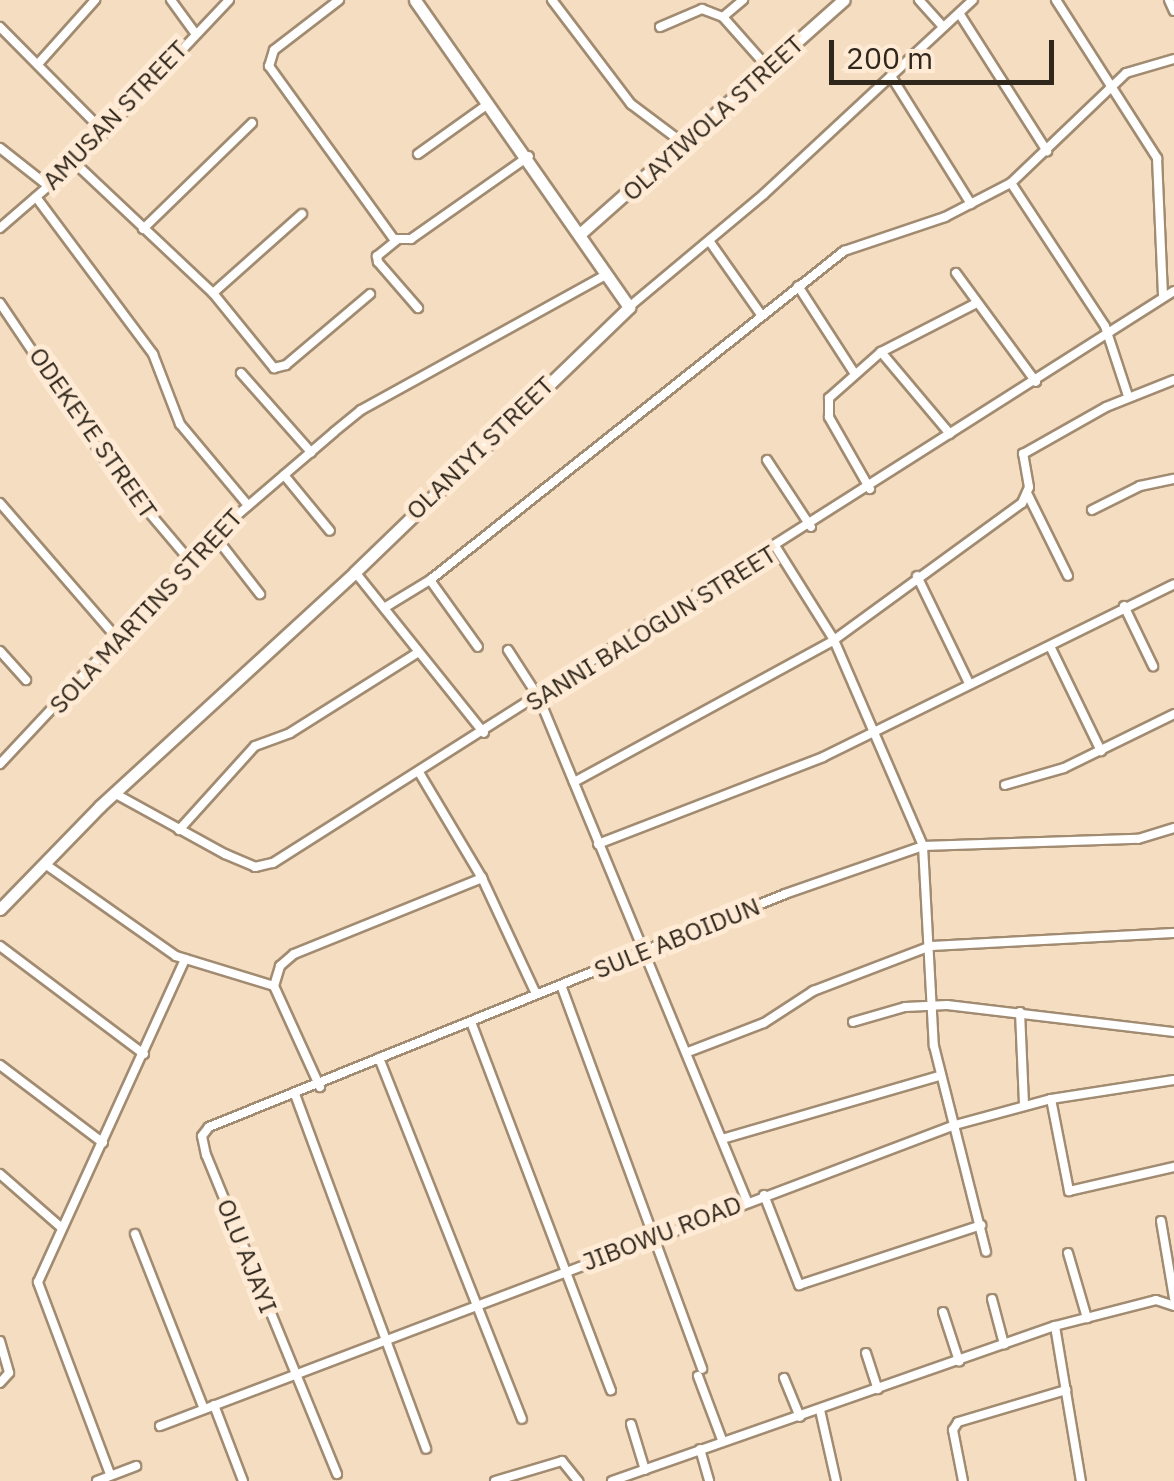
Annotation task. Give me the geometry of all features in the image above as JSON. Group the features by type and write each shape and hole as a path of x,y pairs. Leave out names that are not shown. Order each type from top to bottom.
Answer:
{"street":[{"path":"38,64 95,0"},
{"path":"171,0 195,33"},
{"name":"AMUSAN STREET","path":"0,228 74,163 229,0"},
{"path":"339,0 274,50 269,66 397,240"},
{"path":"415,0 530,156 604,276 629,307"},
{"path":"552,0 632,104 686,145"},
{"path":"723,16 743,0"},
{"name":"OLAYIWOLA STREET","path":"581,233 686,145 842,0"},
{"path":"919,0 943,27"},
{"name":"OLANIYI STREET","path":"0,909 114,792 355,572 629,307 710,242 973,0"},
{"path":"1056,0 1157,158 1163,296"},
{"path":"1168,0 1174,11"},
{"path":"660,27 702,9 723,16 769,69"},
{"path":"959,13 1047,151"},
{"path":"0,28 103,130"},
{"path":"384,608 430,580 798,286 870,238 971,204 1010,183 1047,151 1109,86 1136,67 1174,59"},
{"path":"892,76 971,204"},
{"path":"418,154 489,104"},
{"path":"143,229 252,123"},
{"path":"0,148 48,185"},
{"path":"418,308 377,256 397,240 411,239 530,156"},
{"path":"74,163 214,293 274,368 286,365 370,294"},
{"path":"1010,183 1109,334 1128,396"},
{"path":"36,197 153,354 180,424 248,504"},
{"path":"214,293 302,214"},
{"path":"710,242 762,316"},
{"path":"956,273 975,304 1036,382"},
{"name":"SOLA MARTINS STREET","path":"0,764 214,536 361,410 604,276"},
{"path":"798,286 853,371"},
{"name":"SANNI BALOGUN STREET","path":"114,792 178,830 265,866 420,774 811,528 950,434 1174,292"},
{"name":"ODEKEYE STREET","path":"0,303 109,465 190,560"},
{"path":"870,488 829,417 829,398 853,371 881,352 975,304"},
{"path":"881,352 950,434"},
{"path":"240,373 311,452"},
{"path":"1068,576 1028,494 1022,454 1128,396 1174,380"},
{"path":"766,460 811,528"},
{"path":"284,475 330,531"},
{"path":"1092,510 1140,486 1174,478"},
{"path":"574,782 834,640 1028,494"},
{"path":"0,502 118,639"},
{"path":"214,536 260,594"},
{"path":"777,549 834,640 923,846 939,1076 982,1225 986,1252"},
{"path":"355,572 484,733"},
{"path":"917,576 969,682"},
{"path":"430,580 478,647"},
{"path":"598,844 771,780 1174,584"},
{"path":"1124,606 1153,666"},
{"path":"1050,646 1102,752"},
{"path":"508,650 539,698 747,1200"},
{"path":"0,651 26,680"},
{"path":"178,830 255,746 290,733 417,653"},
{"path":"1005,785 1102,752 1174,714"},
{"path":"420,774 482,878 536,994"},
{"name":"SULE ABOIDUN","path":"202,1136 209,1128 320,1087 379,1058 536,994 923,846 1138,839 1174,828"},
{"path":"44,864 185,958 274,986"},
{"path":"320,1087 274,986 280,966 294,954 482,878"},
{"path":"688,1052 764,1023 813,992 931,946 1174,933"},
{"path":"0,946 144,1054"},
{"path":"110,1474 38,1292 62,1228 185,958"},
{"path":"561,985 654,1235 722,1440"},
{"path":"853,1022 932,1005 1174,1032"},
{"path":"1020,1012 1024,1105"},
{"path":"471,1022 611,1390"},
{"path":"379,1058 522,1419"},
{"path":"0,1065 103,1144"},
{"path":"722,1138 939,1076"},
{"name":"JIBOWU ROAD","path":"160,1426 654,1235 955,1125 1051,1098 1174,1080"},
{"path":"296,1096 426,1448"},
{"path":"1051,1098 1069,1190 1174,1166"},
{"name":"OLU AJAYI","path":"202,1136 337,1474"},
{"path":"0,1174 62,1228"},
{"path":"764,1195 799,1285 982,1225"},
{"path":"1161,1221 1174,1298"},
{"path":"135,1234 204,1409"},
{"path":"1068,1253 1087,1318"},
{"path":"992,1299 1004,1344"},
{"path":"612,1481 1055,1326 1156,1300 1174,1306"},
{"path":"943,1312 959,1360"},
{"path":"1055,1326 1082,1481"},
{"path":"0,1341 9,1373 0,1383"},
{"path":"866,1353 878,1389"},
{"path":"784,1378 800,1417"},
{"path":"963,1481 954,1430 958,1422 1066,1390"},
{"path":"214,1405 243,1481"},
{"path":"820,1410 836,1481"},
{"path":"630,1424 645,1470"},
{"path":"700,1450 710,1481"},
{"path":"494,1481 562,1461 578,1481"},
{"path":"97,1481 136,1466"}]}
